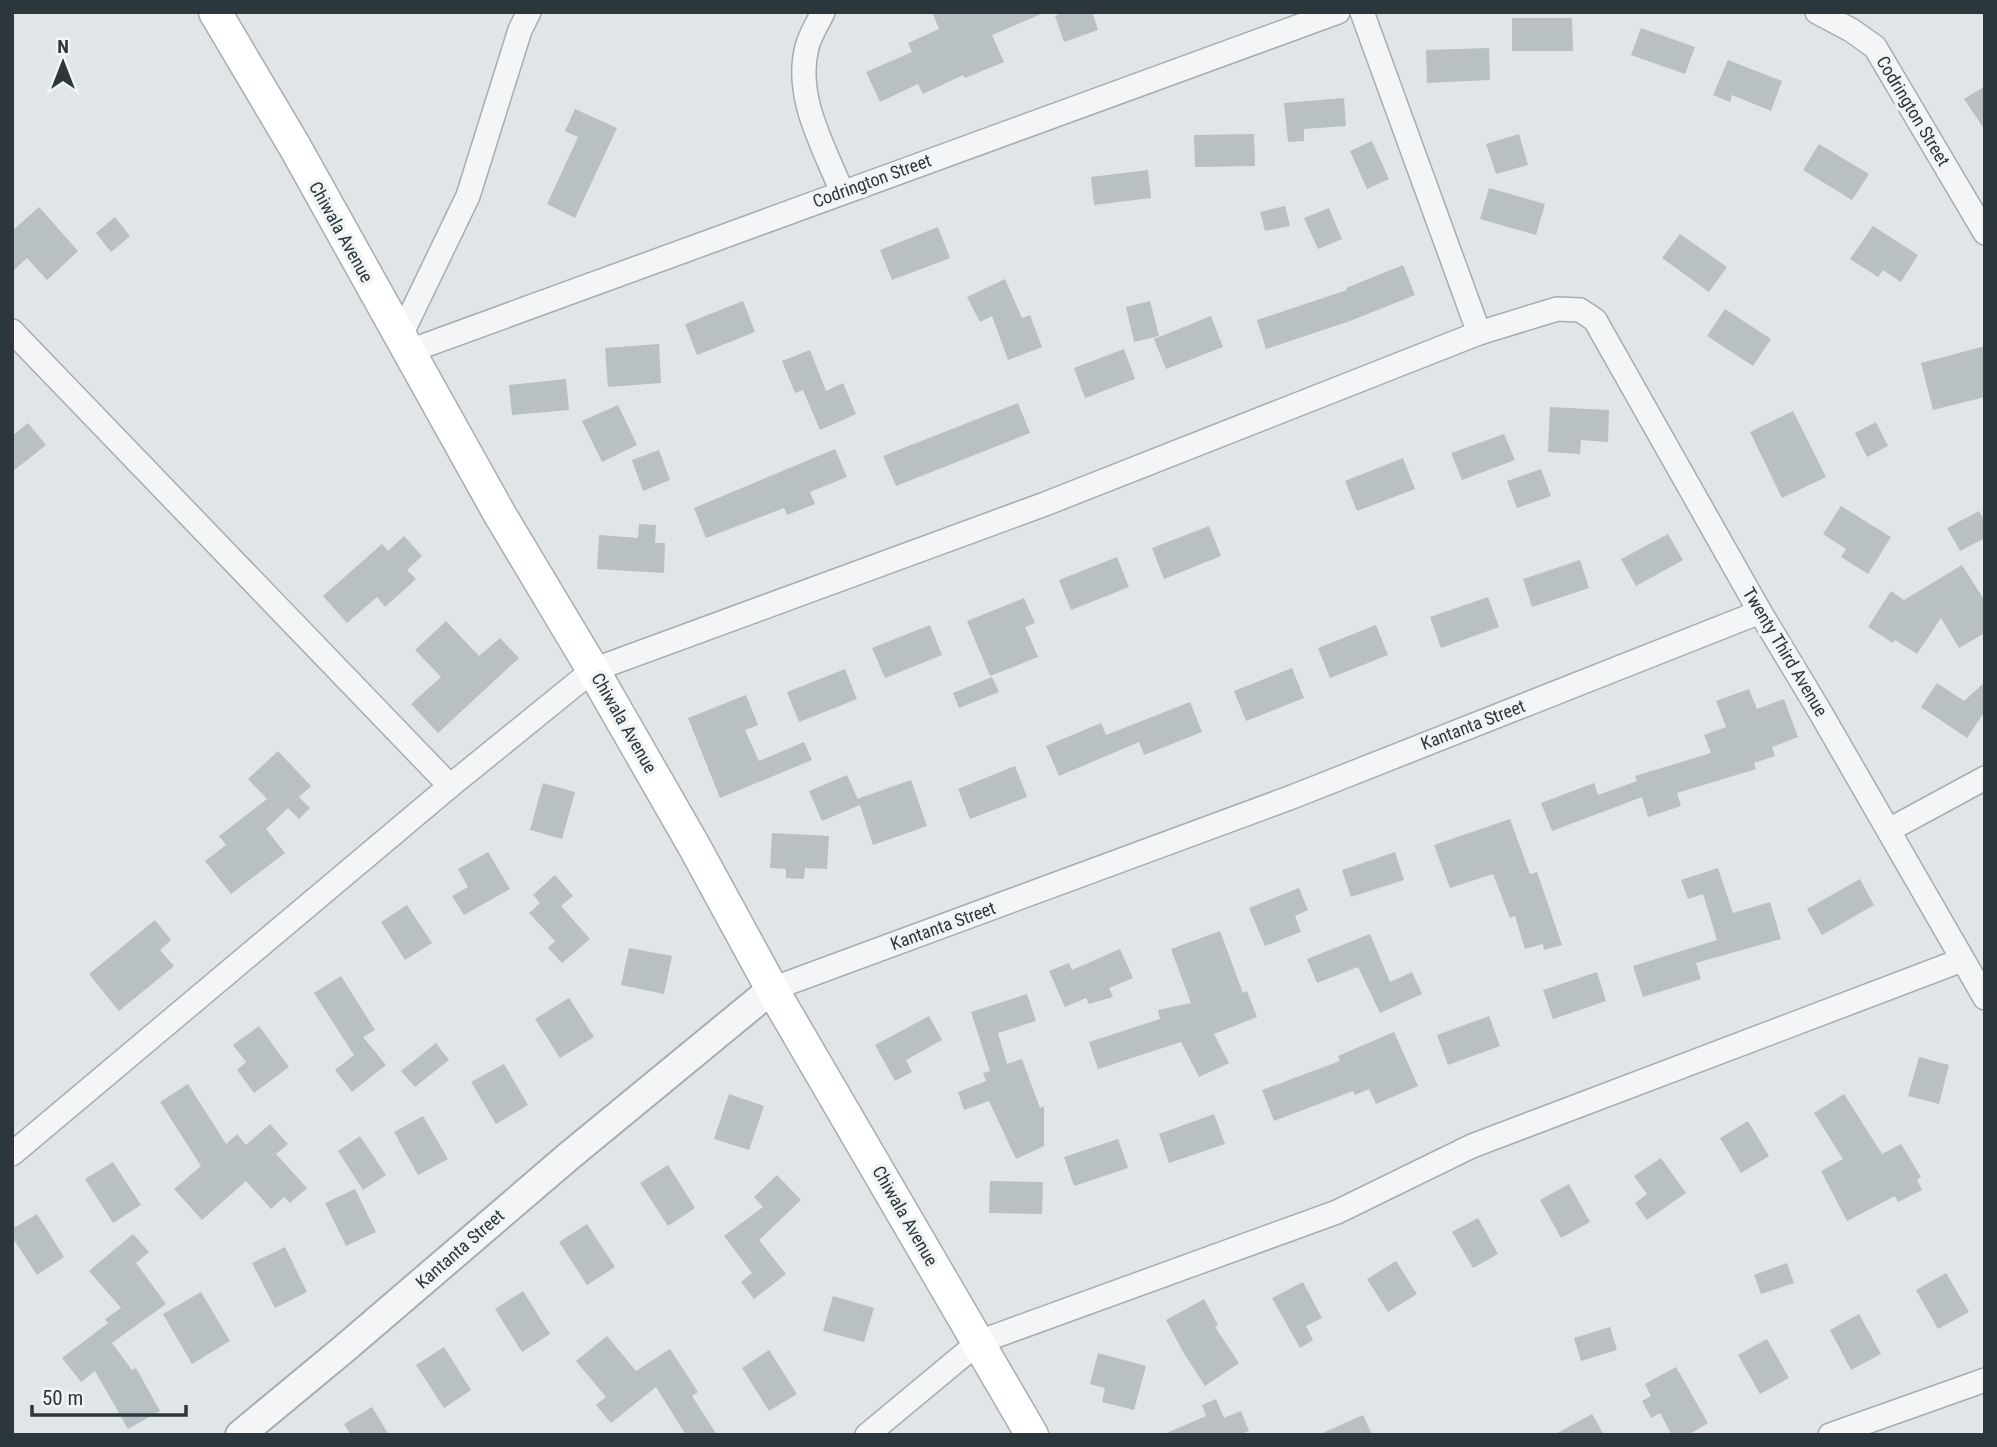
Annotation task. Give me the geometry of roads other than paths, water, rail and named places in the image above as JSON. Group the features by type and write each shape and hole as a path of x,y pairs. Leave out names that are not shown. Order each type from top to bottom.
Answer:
{"main road":[{"name":"Chiwala Avenue","path":"215,12 295,147 499,513 694,846 772,989 1032,1435"}],"street":[{"path":"404,344 468,195 520,30 529,12"},
{"path":"823,12 807,46 803,81 808,108 842,192"},
{"name":"Codrington Street","path":"404,344 842,192 1338,12"},
{"path":"12,1154 450,786 593,670 1045,504 1479,332 1362,12"},
{"name":"Codrington Street","path":"1817,12 1852,30 1875,47 1985,233"},
{"name":"Twenty Third Avenue","path":"1479,332 1558,309 1580,310 1595,320 1760,612 1985,998"},
{"path":"12,331 450,786"},
{"name":"Kantanta Street","path":"240,1435 569,1156 772,989 1292,797 1760,612"},
{"path":"1889,830 1985,779"},
{"path":"867,1435 979,1342 1337,1212 1472,1146 1962,960"},
{"path":"1830,1435 1985,1380"}]}
